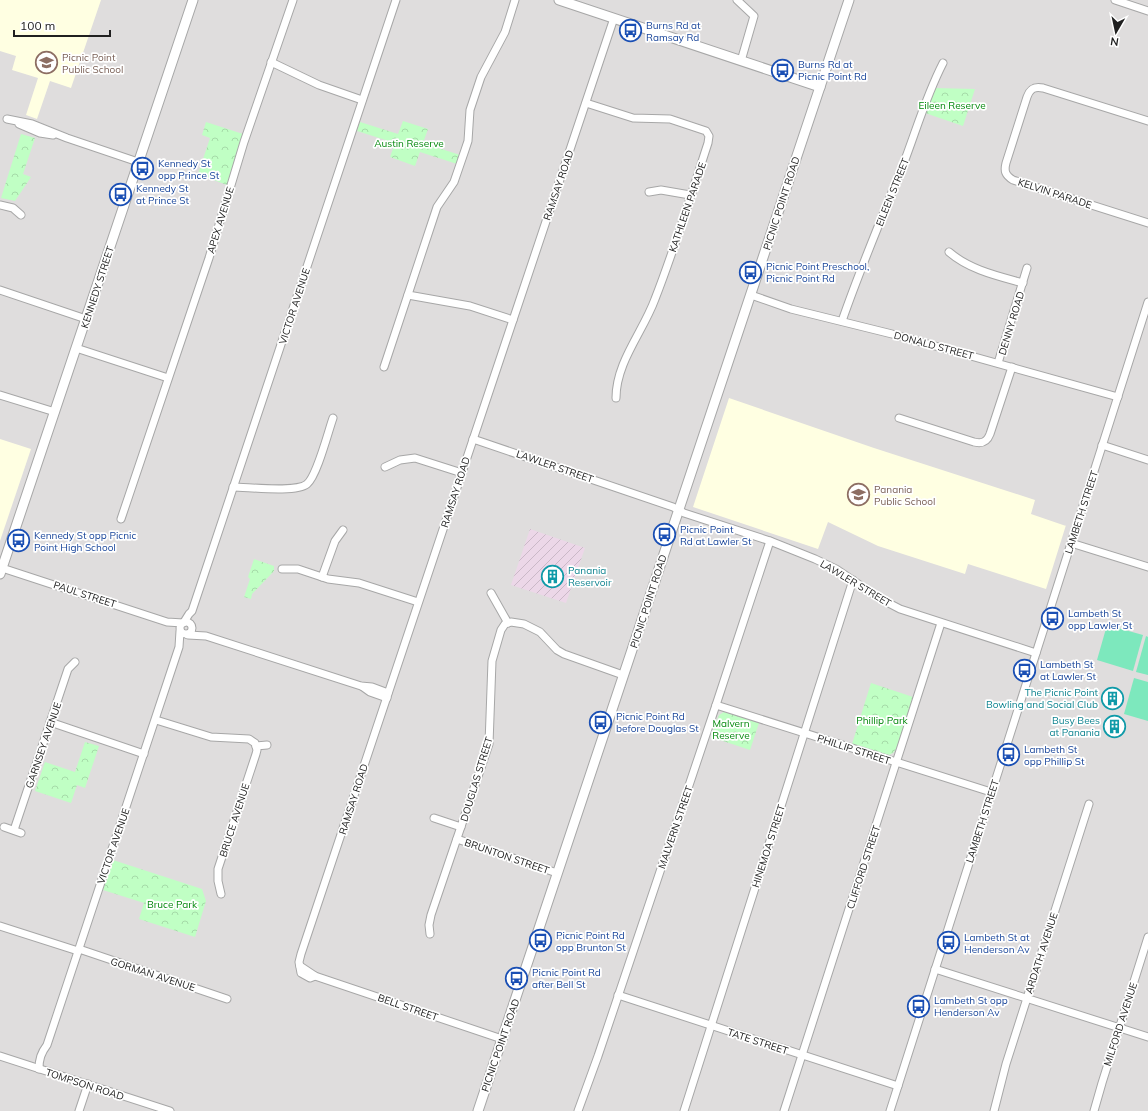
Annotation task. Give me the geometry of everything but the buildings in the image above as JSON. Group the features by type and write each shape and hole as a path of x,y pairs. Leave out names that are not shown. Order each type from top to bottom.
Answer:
{"street":[{"name":"KENNEDY STREET","path":"1,571 193,0"},
{"name":"APEX AVENUE","path":"121,518 209,258 239,158 293,0"},
{"name":"VICTOR AVENUE","path":"192,626 192,611 396,0"},
{"path":"384,367 437,207 456,178 468,141 470,110 481,77 505,32 515,0"},
{"path":"559,0 820,87"},
{"path":"737,0 754,16 741,61"},
{"name":"PICNIC POINT ROAD","path":"478,1111 849,0"},
{"path":"1115,0 1148,10"},
{"name":"RAMSAY ROAD","path":"300,966 301,954 614,18"},
{"path":"271,62 319,85 362,100"},
{"name":"EILEEN STREET","path":"842,322 858,276 902,166 934,80 942,63"},
{"name":"KELVIN PARADE","path":"1148,121 1043,88 1034,87 1027,97 1006,163 1005,171 1009,177 1017,181 1148,223"},
{"name":"KATHLEEN PARADE","path":"586,103 633,118 670,119 706,131 708,133 709,140 653,305 621,372 616,388 616,398"},
{"path":"3,118 32,124 67,138 138,162"},
{"path":"649,192 661,190 690,195"},
{"path":"0,205 13,208 21,215"},
{"name":"DENNY ROAD","path":"949,252 970,266 1023,284"},
{"name":"DENNY ROAD","path":"998,363 1027,268"},
{"path":"0,290 86,319"},
{"path":"408,295 470,306 513,320"},
{"name":"DONALD STREET","path":"751,295 791,309 998,363 1118,397"},
{"name":"LAMBETH STREET","path":"890,1111 1148,302"},
{"path":"76,348 168,378"},
{"path":"899,418 974,442 984,442 989,438 1012,367"},
{"path":"0,395 55,412"},
{"path":"233,487 296,488 307,484 313,475 333,418"},
{"name":"LAWLER STREET","path":"473,439 684,513 770,541 824,562 892,606 1036,653"},
{"path":"1102,445 1148,460"},
{"path":"385,467 400,460 415,458 462,473"},
{"path":"322,577 335,541 343,530"},
{"name":"MALVERN STREET","path":"578,1111 770,541"},
{"path":"1071,543 1148,567"},
{"path":"282,569 298,569 322,577 359,583 418,602"},
{"name":"PAUL STREET","path":"1,571 167,622 184,633 206,636 361,686 372,687 387,695"},
{"name":"HINEMOA STREET","path":"684,1111 853,580"},
{"path":"491,593 508,623 517,622 534,629 544,636 557,650 568,656 623,675"},
{"name":"VICTOR AVENUE","path":"183,623 188,614 192,611"},
{"name":"PAUL STREET","path":"167,622 172,621 183,623"},
{"path":"188,622 192,626 192,630 184,633 180,626 183,623 188,622"},
{"name":"DOUGLAS STREET","path":"430,934 429,925 432,915 489,744 492,661 501,630 508,623"},
{"name":"CLIFFORD STREET","path":"784,1111 941,623"},
{"name":"PAUL STREET","path":"192,626 204,632 206,636"},
{"name":"VICTOR AVENUE","path":"39,1069 47,1053 47,1045 184,633"},
{"name":"GARNSEY AVENUE","path":"4,826 18,831 50,722 68,669 75,662"},
{"name":"PHILLIP STREET","path":"716,705 991,792"},
{"path":"156,720 206,736 249,739 255,743 256,746 267,745"},
{"path":"50,722 144,754"},
{"name":"BRUCE AVENUE","path":"221,894 218,881 218,869 256,754 256,746"},
{"name":"ARDATH AVENUE","path":"994,1111 1006,1064 1089,804"},
{"path":"434,818 461,827"},
{"name":"BRUNTON STREET","path":"457,839 557,873"},
{"name":"GORMAN AVENUE","path":"0,926 227,999"},
{"name":"MILFORD AVENUE","path":"1094,1111 1148,937"},
{"name":"BELL STREET","path":"300,966 314,976 502,1039"},
{"path":"935,969 1148,1037"},
{"name":"TATE STREET","path":"618,995 898,1086"},
{"name":"TOMPSON ROAD","path":"0,1056 170,1111"},
{"path":"79,1111 88,1084"}],"shaded area":[{"path":"0,0 1148,0 1148,1111 0,1111"},
{"name":"Picnic Point Public School","path":"0,0 101,0 71,88 50,81 37,119 26,115 38,78 12,70 16,56 0,51"},
{"name":"Panania Public School","path":"729,398 874,448 1035,500 1031,514 1066,526 1046,589 968,564 965,574 878,546 828,522 818,549 693,507"},
{"path":"0,439 31,449 0,541"},
{"path":"530,529 585,548 566,603 511,585"}],"green space":[{"name":"Eileen Reserve","path":"934,88 975,89 963,126 925,113"},
{"name":"Austin Reserve","path":"403,121 428,129 423,143 460,155 457,164 420,152 415,166 390,157 395,143 357,131 360,122 398,134"},
{"path":"206,122 243,134 227,185 198,174 210,138 202,135"},
{"path":"21,134 35,138 23,174 31,177 15,201 1,198"},
{"path":"254,559 274,566 274,571 252,594 251,599 244,597 250,579 248,577"},
{"path":"1107,625 1143,635 1133,671 1097,660"},
{"path":"1146,636 1148,637 1148,675 1136,672"},
{"path":"1134,678 1148,682 1148,721 1124,714"},
{"name":"Phillip Park","path":"871,683 913,697 897,748 889,755 852,744"},
{"name":"Malvern Reserve","path":"724,712 759,723 750,750 711,737 719,715"},
{"path":"85,742 99,746 85,788 77,785 71,803 35,791 45,762 75,772"},
{"name":"Bruce Park","path":"113,860 202,889 206,901 195,937 139,919 144,903 103,890"}],"place":[{"name":"Burns Rd at Ramsay Rd","path":"631,31"},
{"name":"Picnic Point Public School","path":"47,63"},
{"name":"Burns Rd at Picnic Point Rd","path":"783,70"},
{"name":"Kennedy St opp Prince St","path":"142,169"},
{"name":"Kennedy St at Prince St","path":"121,194"},
{"name":"Picnic Point Preschool, Picnic Point Rd","path":"751,272"},
{"name":"Panania Public School","path":"859,495"},
{"name":"Picnic Point Rd at Lawler St","path":"664,535"},
{"name":"Kennedy St opp Picnic Point High School","path":"18,541"},
{"name":"Panania Reservoir","path":"552,576"},
{"name":"Lambeth St opp Lawler St","path":"1053,619"},
{"name":"Lambeth St at Lawler St","path":"1024,670"},
{"name":"The Picnic Point Bowling and Social Club","path":"1113,698"},
{"name":"Picnic Point Rd before Douglas St","path":"601,722"},
{"name":"Busy Bees at Panania","path":"1115,726"},
{"name":"Lambeth St opp Phillip St","path":"1009,755"},
{"name":"Picnic Point Rd opp Brunton St","path":"541,941"},
{"name":"Lambeth St at Henderson Av","path":"949,943"},
{"name":"Picnic Point Rd after Bell St","path":"516,978"},
{"name":"Lambeth St opp Henderson Av","path":"918,1006"}]}
